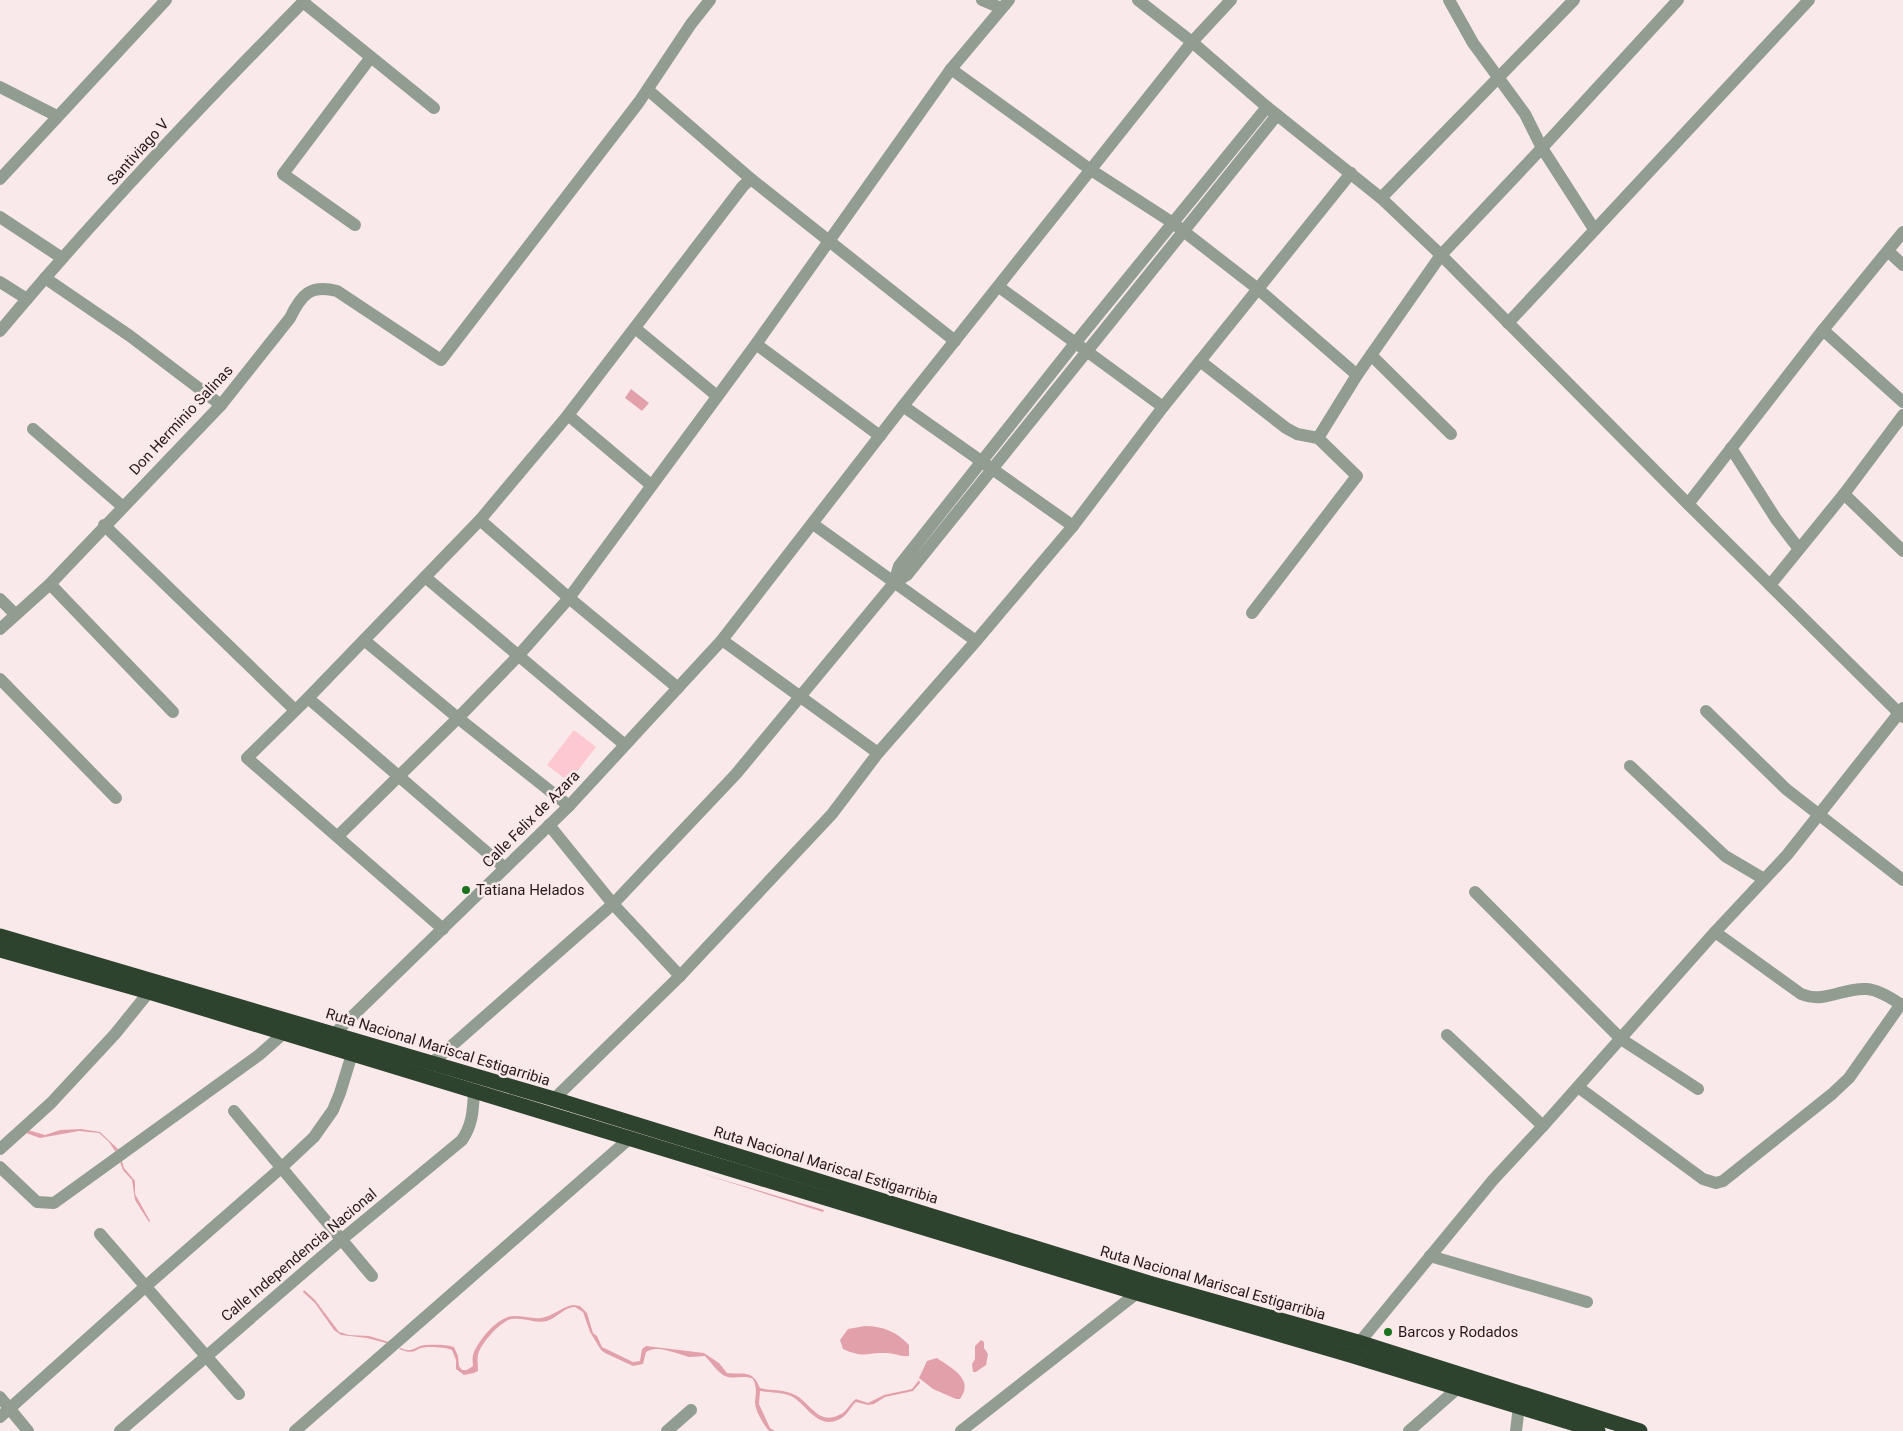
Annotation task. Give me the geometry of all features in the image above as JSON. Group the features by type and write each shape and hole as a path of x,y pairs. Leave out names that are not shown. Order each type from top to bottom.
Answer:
{"highway":[{"name":"Ruta Nacional Mariscal Estigarribia","path":"2,948 334,1034 554,1099 1149,1283 1354,1349 1458,1388 1518,1419 1598,1431"},
{"name":"Ruta Nacional Mariscal Estigarribia","path":"2,948 1137,1293 1354,1349 1640,1431"}],"street":[{"path":"0,180 166,0"},
{"path":"710,0 691,24 648,90 751,179 955,341"},
{"path":"338,836 458,718 518,656 569,598 756,344 952,69 1005,4 982,0"},
{"path":"1138,0 1192,42 1272,111 1381,198 1441,255 1688,504 1902,713 1818,815 1787,856 1715,932 1493,1180 1354,1349"},
{"name":"Calle Felix de Azara","path":"334,1034 569,806 722,640 903,406 1192,42 1230,0"},
{"path":"1448,0 1472,43 1524,114 1542,148 1594,229"},
{"path":"1381,198 1574,0"},
{"path":"1318,438 1357,375 1441,255 1678,0"},
{"path":"304,1 434,108"},
{"name":"Santiviago V","path":"0,331 62,258 225,81 304,1"},
{"path":"1508,323 1801,3"},
{"path":"355,225 283,174 371,58"},
{"path":"952,69 1091,170 1178,227 1258,290 1357,375"},
{"path":"0,87 57,116"},
{"name":"Don Herminio Salinas","path":"0,629 50,584 122,506 221,405 290,318 297,303 307,293 322,287 338,290 441,360 648,90"},
{"path":"432,1063 614,904 736,774 894,582 907,575 987,467 1081,346 1272,111"},
{"path":"554,1099 680,976 832,814 878,752 976,641 1072,526 1163,407 1351,173"},
{"path":"443,929 246,758 308,698 480,520 568,415 743,186 751,179"},
{"path":"0,216 62,258"},
{"path":"1688,504 1823,330 1903,232"},
{"path":"1888,251 1903,265"},
{"path":"45,278 130,336 221,405"},
{"path":"0,282 27,299"},
{"path":"999,287 1163,407"},
{"path":"635,328 718,396"},
{"path":"1823,330 1903,402"},
{"path":"756,344 880,436"},
{"path":"1371,355 1451,434"},
{"path":"1200,362 1286,428 1297,434 1318,438 1357,476 1252,613"},
{"path":"903,406 1072,526"},
{"path":"568,415 652,485"},
{"path":"1770,585 1844,494 1903,416"},
{"path":"34,428 122,506"},
{"path":"1732,448 1776,519 1799,550"},
{"path":"1844,494 1903,551"},
{"path":"480,520 569,598 678,688"},
{"path":"813,524 976,641"},
{"path":"104,526 296,710"},
{"path":"425,577 625,745"},
{"path":"50,584 173,712"},
{"path":"0,599 15,614"},
{"path":"364,640 569,806"},
{"path":"722,640 878,752"},
{"path":"0,679 116,798"},
{"path":"308,698 506,868"},
{"path":"1706,711 1786,789 1903,880"},
{"path":"1630,766 1725,856 1764,879"},
{"path":"550,824 614,904 680,976"},
{"path":"1475,892 1621,1039 1698,1089"},
{"path":"1578,1087 1703,1179 1716,1183 1723,1180 1832,1094 1848,1078 1902,1005 1874,990 1865,989 1811,998 1801,994 1715,932"},
{"path":"0,1149 51,1103 115,1034 149,992"},
{"path":"0,1167 38,1202 54,1203 252,1061 284,1033"},
{"path":"1446,1035 1543,1126"},
{"path":"5,1413 146,1286 282,1168 314,1137 328,1118 340,1093 352,1054"},
{"name":"Calle Independencia Nacional","path":"120,1431 341,1240 462,1140 469,1130 473,1117 474,1091"},
{"path":"234,1111 372,1276"},
{"path":"295,1431 629,1139"},
{"path":"100,1234 239,1394"},
{"path":"1430,1256 1587,1302"},
{"path":"961,1431 1137,1293"},
{"path":"1408,1431 1458,1388"},
{"path":"0,1397 5,1413 28,1431"},
{"path":"667,1431 691,1410"},
{"path":"1505,1431 1518,1419"}],"shaded area":[{"path":"631,389 649,403 642,411 625,398"},
{"path":"574,730 596,747 569,782 547,765"},
{"path":"81,1129 100,1132 119,1150 115,1151 99,1133 79,1131 40,1138 26,1133 28,1130 45,1135 60,1130"},
{"path":"122,1161 124,1168 135,1181 135,1194 149,1222 135,1200 132,1180 123,1170 120,1162"},
{"path":"700,1173 824,1210 823,1212"},
{"path":"304,1290 315,1300 339,1332 349,1335 369,1336 392,1343 341,1335 334,1330 315,1303 303,1292"},
{"path":"573,1305 580,1306 587,1313 593,1333 597,1336 602,1347 633,1362 640,1361 642,1349 646,1346 704,1353 719,1363 727,1373 751,1375 760,1388 795,1395 814,1411 825,1417 832,1418 842,1414 856,1399 868,1403 884,1395 912,1389 919,1380 920,1383 913,1391 885,1397 874,1404 868,1405 856,1402 843,1417 832,1422 818,1419 791,1396 760,1391 759,1404 770,1428 775,1431 769,1431 756,1409 756,1387 753,1379 722,1375 705,1356 689,1357 661,1349 646,1352 643,1364 633,1366 601,1350 590,1332 583,1312 575,1307 567,1309 547,1321 507,1320 492,1333 483,1345 478,1355 478,1371 474,1373 464,1375 456,1369 456,1360 452,1350 449,1349 427,1347 409,1352 399,1349 411,1350 425,1345 454,1347 458,1356 459,1366 462,1370 467,1370 473,1366 473,1355 479,1343 495,1324 514,1316 541,1318"},
{"path":"865,1326 878,1327 895,1333 909,1345 909,1356 886,1353 856,1354 843,1349 840,1340 848,1329"},
{"path":"981,1340 984,1342 984,1348 988,1354 986,1365 973,1372 972,1364 975,1359 975,1346"},
{"path":"937,1358 954,1370 963,1380 965,1386 960,1399 933,1389 919,1378 927,1361"}],"place":[{"name":"Tatiana Helados","path":"466,890"},
{"name":"Barcos y Rodados","path":"1388,1332"}]}
